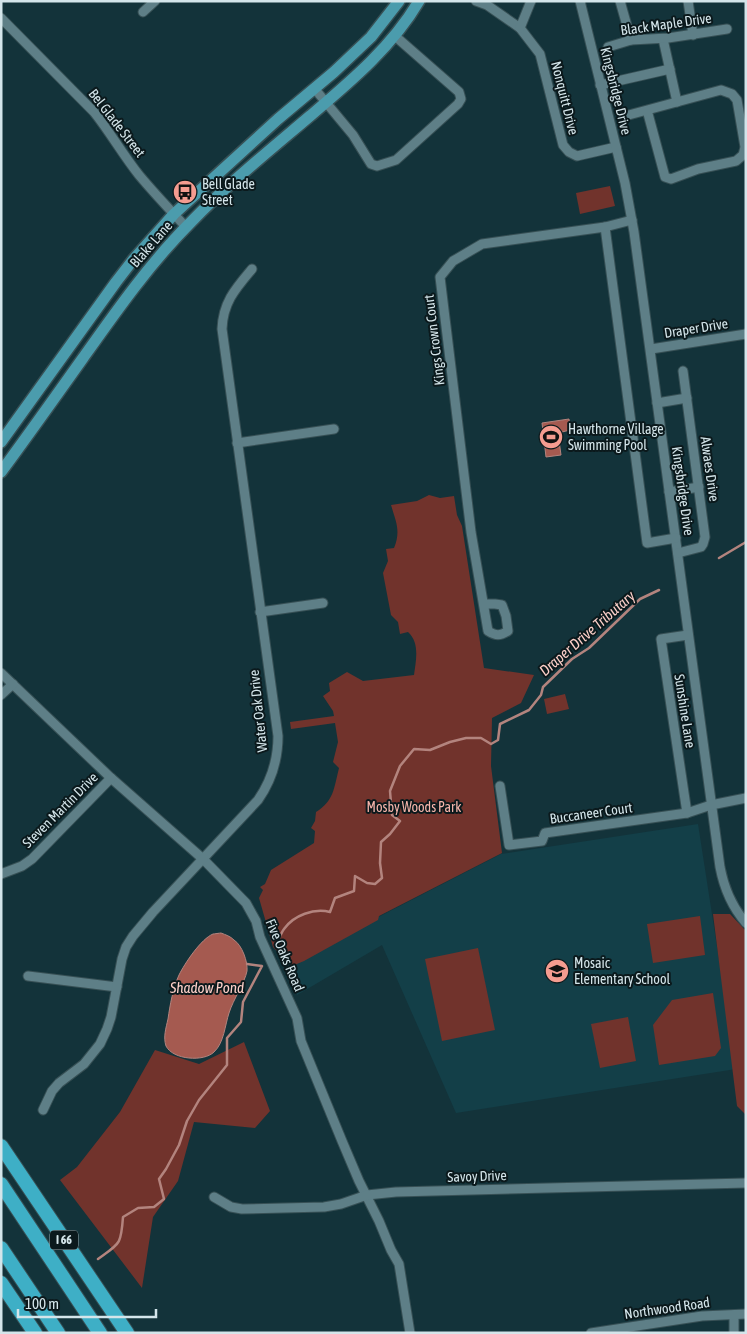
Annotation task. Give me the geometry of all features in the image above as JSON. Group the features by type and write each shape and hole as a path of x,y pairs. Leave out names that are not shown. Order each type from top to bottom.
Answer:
{"highway":[{"name":"I 66","path":"1,1146 127,1333"},
{"path":"1,1184 100,1333"},
{"path":"1,1248 58,1333"},
{"path":"1,1283 35,1333"}],"main road":[{"name":"Blake Lane","path":"1,442 133,260 174,214 371,37 399,1"},
{"name":"Blake Lane","path":"1,472 157,258 186,226 217,197 379,54 412,14 419,1"}],"street":[{"path":"143,12 155,1"},
{"name":"Nonquitt Drive","path":"476,1 487,5 520,28 540,54 563,145 569,152 577,156 616,147"},
{"path":"520,28 531,1"},
{"name":"Kingsbridge Drive","path":"580,1 625,183 632,220 722,877 729,897 746,924"},
{"path":"620,1 631,40"},
{"path":"688,1 693,35"},
{"name":"Bel Glade Street","path":"1,18 94,112 139,174 186,226"},
{"name":"Black Maple Drive","path":"608,47 631,40 663,39 727,29"},
{"path":"314,88 352,135 371,164 377,166 396,160 458,104 461,99 459,92 395,36"},
{"path":"663,39 678,102"},
{"path":"600,85 670,69"},
{"path":"625,116 647,110 678,102 722,90 732,94 737,100 745,147 743,155 736,161 698,169 671,179 665,177 647,110"},
{"name":"Kings Crown Court","path":"484,604 471,532 440,276 454,261 482,244 605,227 632,220"},
{"path":"605,227 647,543 676,538"},
{"name":"Water Oak Drive","path":"42,1110 52,1091 59,1083 84,1064 100,1044 111,1017 122,959 126,947 133,936 153,912 258,800 269,784 276,760 278,736 222,335 222,321 225,308 231,295 252,269"},
{"name":"Draper Drive","path":"651,349 746,334"},
{"name":"Alwaes Drive","path":"678,553 701,547 705,540 683,371"},
{"path":"657,403 686,398"},
{"path":"237,443 334,429"},
{"path":"669,492 699,487"},
{"path":"260,612 323,603"},
{"name":"Sunshine Lane","path":"687,813 661,639 688,635"},
{"name":"Five Oaks Road","path":"1,673 111,778 203,859 246,903 297,1018 301,1041 342,1141 379,1221 390,1250 399,1264 410,1333"},
{"path":"1,696 13,684"},
{"name":"Steven Martin Drive","path":"1,874 22,866 41,851 111,778"},
{"name":"Buccaneer Court","path":"500,786 509,845 542,842 546,833 687,813 711,805 746,798"},
{"path":"28,976 117,987"},
{"name":"Savoy Drive","path":"214,1197 231,1206 242,1209 324,1207 341,1204 366,1195 406,1192 746,1183"},
{"path":"734,1314 734,1333"},
{"name":"Northwood Road","path":"591,1333 702,1316 746,1314"}],"shaded area":[{"name":"Mosaic Elementary School","path":"698,824 736,1069 456,1113 382,945 297,995 285,965 501,854"}],"green space":[{"path":"610,186 615,206 580,214 576,193"},
{"name":"Mosby Woods Park","path":"429,495 440,498 454,496 457,515 462,526 484,668 534,675 521,703 492,718 491,766 502,853 379,916 378,920 292,966 289,963 286,964 285,959 273,947 259,898 263,890 260,887 265,884 271,870 314,843 315,831 311,828 315,821 316,812 330,799 339,768 333,762 338,742 335,723 291,729 290,722 334,716 333,711 323,696 330,691 329,683 347,672 363,681 414,675 416,646 408,632 400,634 398,622 391,615 383,573 388,561 386,549 394,548 397,536 397,526 391,505 417,501"},
{"path":"565,694 569,709 547,714 544,699"},
{"path":"713,914 730,914 746,931 746,1115 737,1106"},
{"path":"700,916 705,955 653,963 647,924"},
{"path":"478,948 495,1030 442,1041 425,959"},
{"path":"713,993 721,1048 715,1056 659,1065 653,1025 672,1000"},
{"path":"628,1017 636,1061 600,1068 591,1024"},
{"path":"244,1042 270,1111 255,1128 194,1122 178,1181 153,1217 142,1288 60,1180 77,1167 120,1112 155,1050 199,1064"}],"water":[{"name":"Hawthorne Village Swimming Pool","path":"569,419 570,430 558,433 561,455 546,457 542,423"},
{"name":"Shadow Pond","path":"221,933 237,942 242,950 247,963 246,975 231,1008 222,1039 214,1052 203,1057 182,1057 170,1051 166,1046 165,1039 175,985 189,958 199,946 213,934"}],"waterway":[{"name":"Draper Drive Tributary","path":"719,558 746,542"},
{"name":"Draper Drive Tributary","path":"277,943 288,924 299,916 317,911 330,912 335,898 354,891 355,876 367,883 375,884 382,878 380,863 381,842 400,821 392,815 390,791 400,766 414,749 430,750 466,738 481,738 491,744 498,740 500,724 529,710 541,695 543,687 572,659 589,648 640,599 659,590"},
{"path":"98,1259 111,1250 118,1242 123,1217 138,1208 154,1207 164,1199 159,1179 179,1145 187,1121 199,1100 227,1065 227,1038 241,1022 243,1002 262,966 247,964"}],"place":[{"name":"Bell Glade Street","path":"185,192"},
{"name":"Hawthorne Village Swimming Pool","path":"551,437"},
{"name":"Mosaic Elementary School","path":"557,971"}]}
